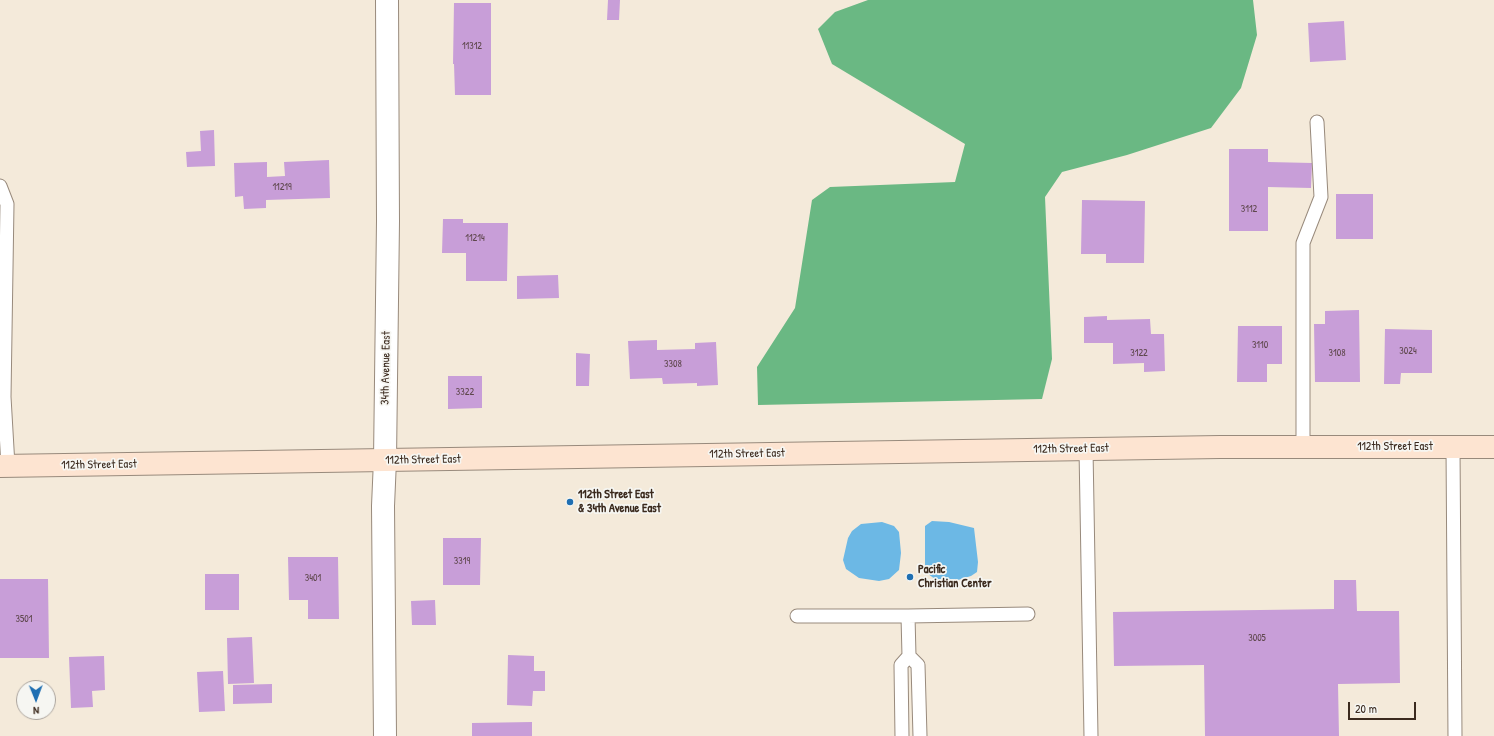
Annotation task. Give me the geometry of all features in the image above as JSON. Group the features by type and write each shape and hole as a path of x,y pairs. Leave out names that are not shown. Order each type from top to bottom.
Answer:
{"main road":[{"name":"112th Street East","path":"4,466 1086,449 1494,447"}],"street":[{"name":"34th Avenue East","path":"385,736 383,506 388,222 387,0"}],"lane":[{"path":"1303,447 1303,242 1321,197 1317,122"},
{"path":"0,186 7,204 2,397 4,466"},
{"path":"1453,447 1455,736"},
{"path":"1086,449 1091,736"},
{"path":"797,616 1028,614"},
{"path":"902,736 901,665 909,656 908,616"},
{"path":"909,656 918,665 920,736"}],"green space":[{"path":"868,0 1253,0 1257,35 1241,88 1211,128 1127,155 1062,172 1045,197 1052,359 1042,399 758,405 757,367 795,308 812,200 830,187 955,182 965,144 832,64 818,29 835,12"}],"water":[{"path":"932,521 949,522 974,528 978,562 977,572 971,576 958,580 935,579 928,574 925,567 925,526"},
{"path":"882,522 894,526 899,532 901,553 899,570 889,579 879,581 859,578 846,569 843,560 848,538 852,531 861,524"}],"building":[{"path":"608,0 620,0 619,20 607,20"},
{"path":"454,3 491,3 491,95 455,95 453,64"},
{"path":"1344,21 1346,60 1310,62 1308,23"},
{"path":"214,130 215,166 187,167 186,152 201,151 200,131"},
{"path":"1229,149 1268,149 1268,162 1312,163 1311,188 1268,187 1268,231 1229,231"},
{"path":"329,160 330,198 266,200 266,208 244,209 243,196 235,197 234,163 267,162 267,177 285,176 284,162"},
{"path":"1336,194 1373,194 1373,239 1336,239"},
{"path":"1082,200 1145,201 1144,263 1106,263 1106,254 1081,254"},
{"path":"443,219 463,219 463,223 508,223 507,281 466,281 466,253 442,253"},
{"path":"558,275 559,298 517,299 517,276"},
{"path":"1359,310 1360,382 1315,382 1314,324 1325,324 1325,311"},
{"path":"1107,316 1107,320 1150,319 1151,334 1164,334 1165,371 1144,372 1144,363 1113,364 1113,343 1084,343 1084,317"},
{"path":"1238,326 1282,326 1282,364 1267,364 1267,382 1237,382"},
{"path":"1385,329 1432,330 1432,373 1401,373 1400,384 1384,384"},
{"path":"657,340 657,350 695,349 695,343 716,342 718,385 697,386 697,383 663,384 662,378 630,379 628,341"},
{"path":"576,353 590,354 589,386 576,386"},
{"path":"448,376 482,376 482,408 448,409"},
{"path":"443,538 481,538 480,585 443,585"},
{"path":"288,557 338,557 339,619 308,619 308,600 289,600"},
{"path":"205,574 239,574 239,610 205,610"},
{"path":"0,579 48,579 49,658 0,658"},
{"path":"1334,580 1356,580 1357,611 1399,611 1400,683 1338,684 1339,736 1205,736 1204,665 1114,666 1113,612 1334,609"},
{"path":"435,600 436,625 412,625 411,601"},
{"path":"252,637 254,683 228,684 227,638"},
{"path":"508,655 534,656 534,671 545,671 545,691 533,691 532,706 507,705"},
{"path":"104,656 105,690 92,691 93,707 71,708 69,657"},
{"path":"223,671 225,711 199,712 197,672"},
{"path":"272,684 272,703 233,704 233,685"},
{"path":"532,722 532,736 472,736 472,723"}],"place":[{"name":"112th Street East & 34th Avenue East","path":"570,502"},
{"name":"Pacific Christian Center","path":"910,577"}]}
